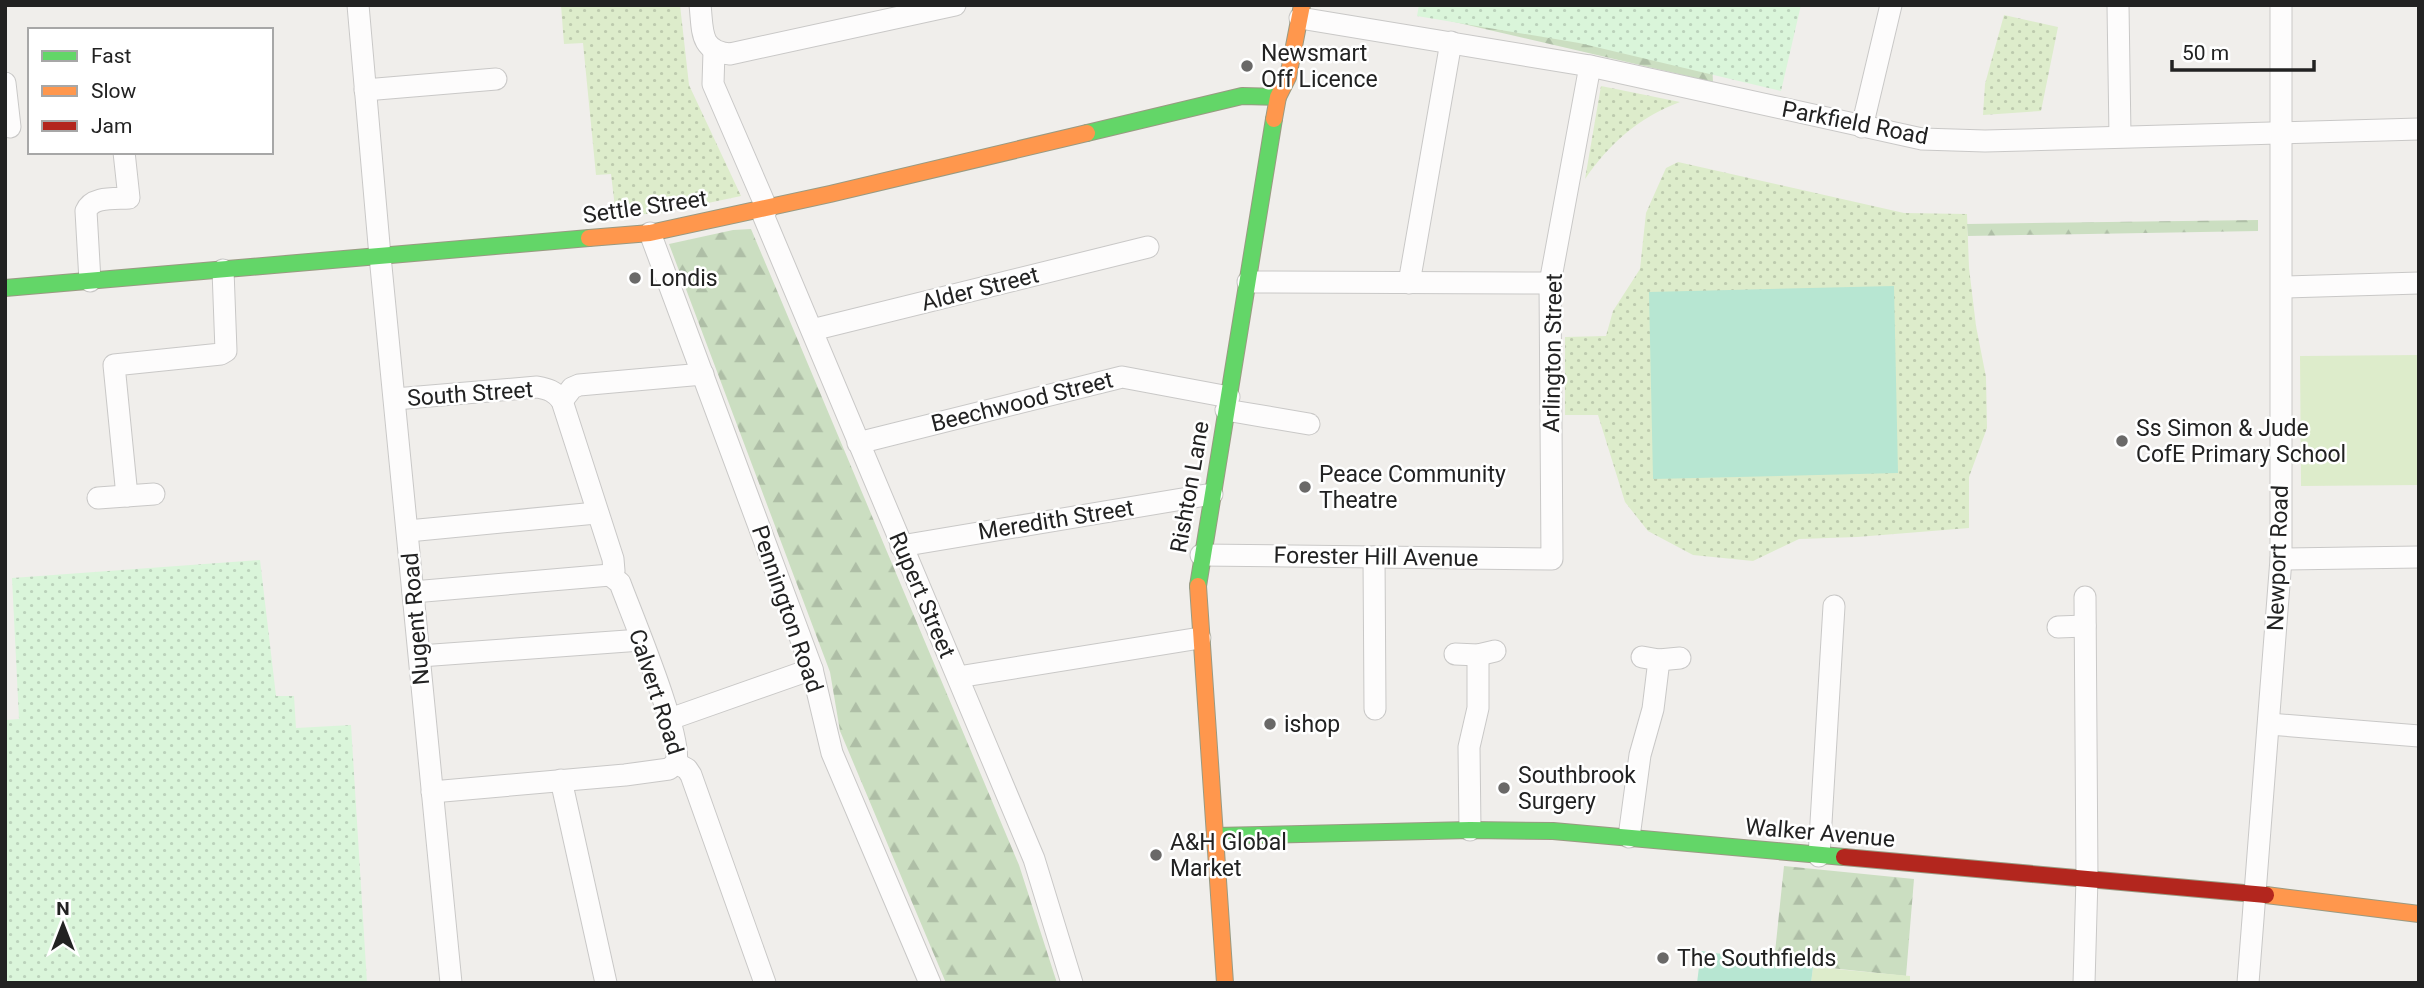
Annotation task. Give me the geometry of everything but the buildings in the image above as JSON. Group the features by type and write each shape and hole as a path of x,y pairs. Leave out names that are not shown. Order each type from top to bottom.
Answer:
{"street":[{"name":"Nugent Road","path":"358,5 450,983"},
{"path":"700,5 706,44 714,51 735,54 955,5"},
{"path":"1863,127 1891,5"},
{"path":"2118,5 2120,136"},
{"name":"Newport Road","path":"2248,983 2281,559 2281,5"},
{"name":"Parkfield Road","path":"1301,11 1451,42 1590,66 1922,139 1985,141 2419,129"},
{"name":"Rishton Lane","path":"1224,983 1198,582 1278,97 1288,77 1301,11"},
{"path":"1409,283 1451,42"},
{"name":"Rupert Street","path":"714,51 713,84 759,211 812,330 1034,859 1072,983"},
{"name":"Arlington Street","path":"1552,559 1550,283 1590,66"},
{"path":"365,90 496,79"},
{"path":"5,83 15,127"},
{"name":"Settle Street","path":"5,288 657,232 759,211 1174,110 1242,96 1278,97"},
{"path":"90,281 86,211 94,201 129,198 124,154"},
{"name":"Pennington Road","path":"657,232 703,374 812,669 832,753 930,983"},
{"name":"Alder Street","path":"812,330 1148,247"},
{"path":"127,496 114,365 221,354 227,347 223,270"},
{"path":"1248,282 1550,283"},
{"path":"2282,287 2419,283"},
{"name":"South Street","path":"394,399 537,387 556,393 562,401 572,388 579,385 703,374"},
{"name":"Beechwood Street","path":"858,443 1122,377 1309,424"},
{"name":"Calvert Road","path":"562,401 613,559 614,570 610,575 620,583 670,719 678,750 676,763 687,769 691,775 765,983"},
{"path":"98,498 154,494"},
{"name":"Meredith Street","path":"901,546 1212,494"},
{"path":"408,531 596,513"},
{"name":"Forester Hill Avenue","path":"1201,555 1552,559"},
{"path":"1374,557 1375,709"},
{"path":"2281,559 2419,557"},
{"path":"413,592 610,575"},
{"path":"2084,983 2087,878 2085,597"},
{"path":"1819,856 1841,628 1834,606"},
{"path":"2058,627 2085,626"},
{"path":"958,677 1200,638"},
{"path":"420,656 641,640"},
{"path":"1455,654 1486,653 1469,747 1470,830"},
{"path":"1629,837 1640,755 1653,709 1660,659"},
{"path":"670,719 812,669"},
{"path":"2269,724 2412,741"},
{"path":"432,792 669,769 676,763"},
{"path":"561,780 606,983"},
{"name":"Walker Avenue","path":"1215,836 1470,830 1553,831 2254,894 2419,914"}],"green space":[{"path":"561,5 680,5 689,85 741,196 661,213 616,216 611,174 596,175 583,43 564,44"},
{"path":"1419,5 1801,5 1781,91 1579,43 1417,16"},
{"path":"1461,5 1712,63 1713,82 1446,20"},
{"path":"2004,15 2058,27 2041,111 1983,115 1985,84"},
{"path":"1601,86 1680,102 1651,115 1626,133 1604,154 1585,179"},
{"path":"1678,162 1904,213 1967,214 1969,268 1986,377 1987,428 1969,477 1969,528 1799,539 1753,561 1693,555 1648,531 1625,502 1598,415 1565,415 1565,337 1606,336 1613,311 1640,269 1646,213 1666,168"},
{"path":"2258,220 2258,231 1968,236 1967,224"},
{"path":"751,229 1019,865 1057,983 946,983 840,731 830,672 669,244 733,230"},
{"path":"1894,286 1898,473 1653,479 1649,292"},
{"path":"2419,355 2419,485 2301,486 2300,356"},
{"path":"260,560 276,696 294,696 296,728 351,725 367,983 5,983 5,720 19,719 12,578"},
{"path":"1784,866 1914,879 1906,976 1774,962"},
{"path":"1701,951 1813,967 1811,983 1697,983"},
{"path":"1813,967 1910,976 1910,983 1811,983"}],"traffic: fast":[{"path":"1087,133 1242,96 1278,97"},
{"path":"1198,586 1274,119"},
{"path":"5,288 589,238"},
{"path":"1215,836 1470,830 1553,831 1844,857"}],"traffic: slow":[{"path":"1274,119 1278,97 1288,77 1302,5"},
{"path":"589,238 650,233 830,194 1087,133"},
{"path":"1198,586 1225,983"},
{"path":"2266,895 2419,914"}],"traffic: jam":[{"path":"1844,857 2266,895"}],"place":[{"name":"Newsmart Off Licence","path":"1247,66"},
{"name":"Londis","path":"635,278"},
{"name":"Ss Simon & Jude CofE Primary School","path":"2122,441"},
{"name":"Peace Community Theatre","path":"1305,487"},
{"name":"ishop","path":"1270,724"},
{"name":"Southbrook Surgery","path":"1504,788"},
{"name":"A&H Global Market","path":"1156,855"},
{"name":"The Southfields","path":"1663,958"}]}
